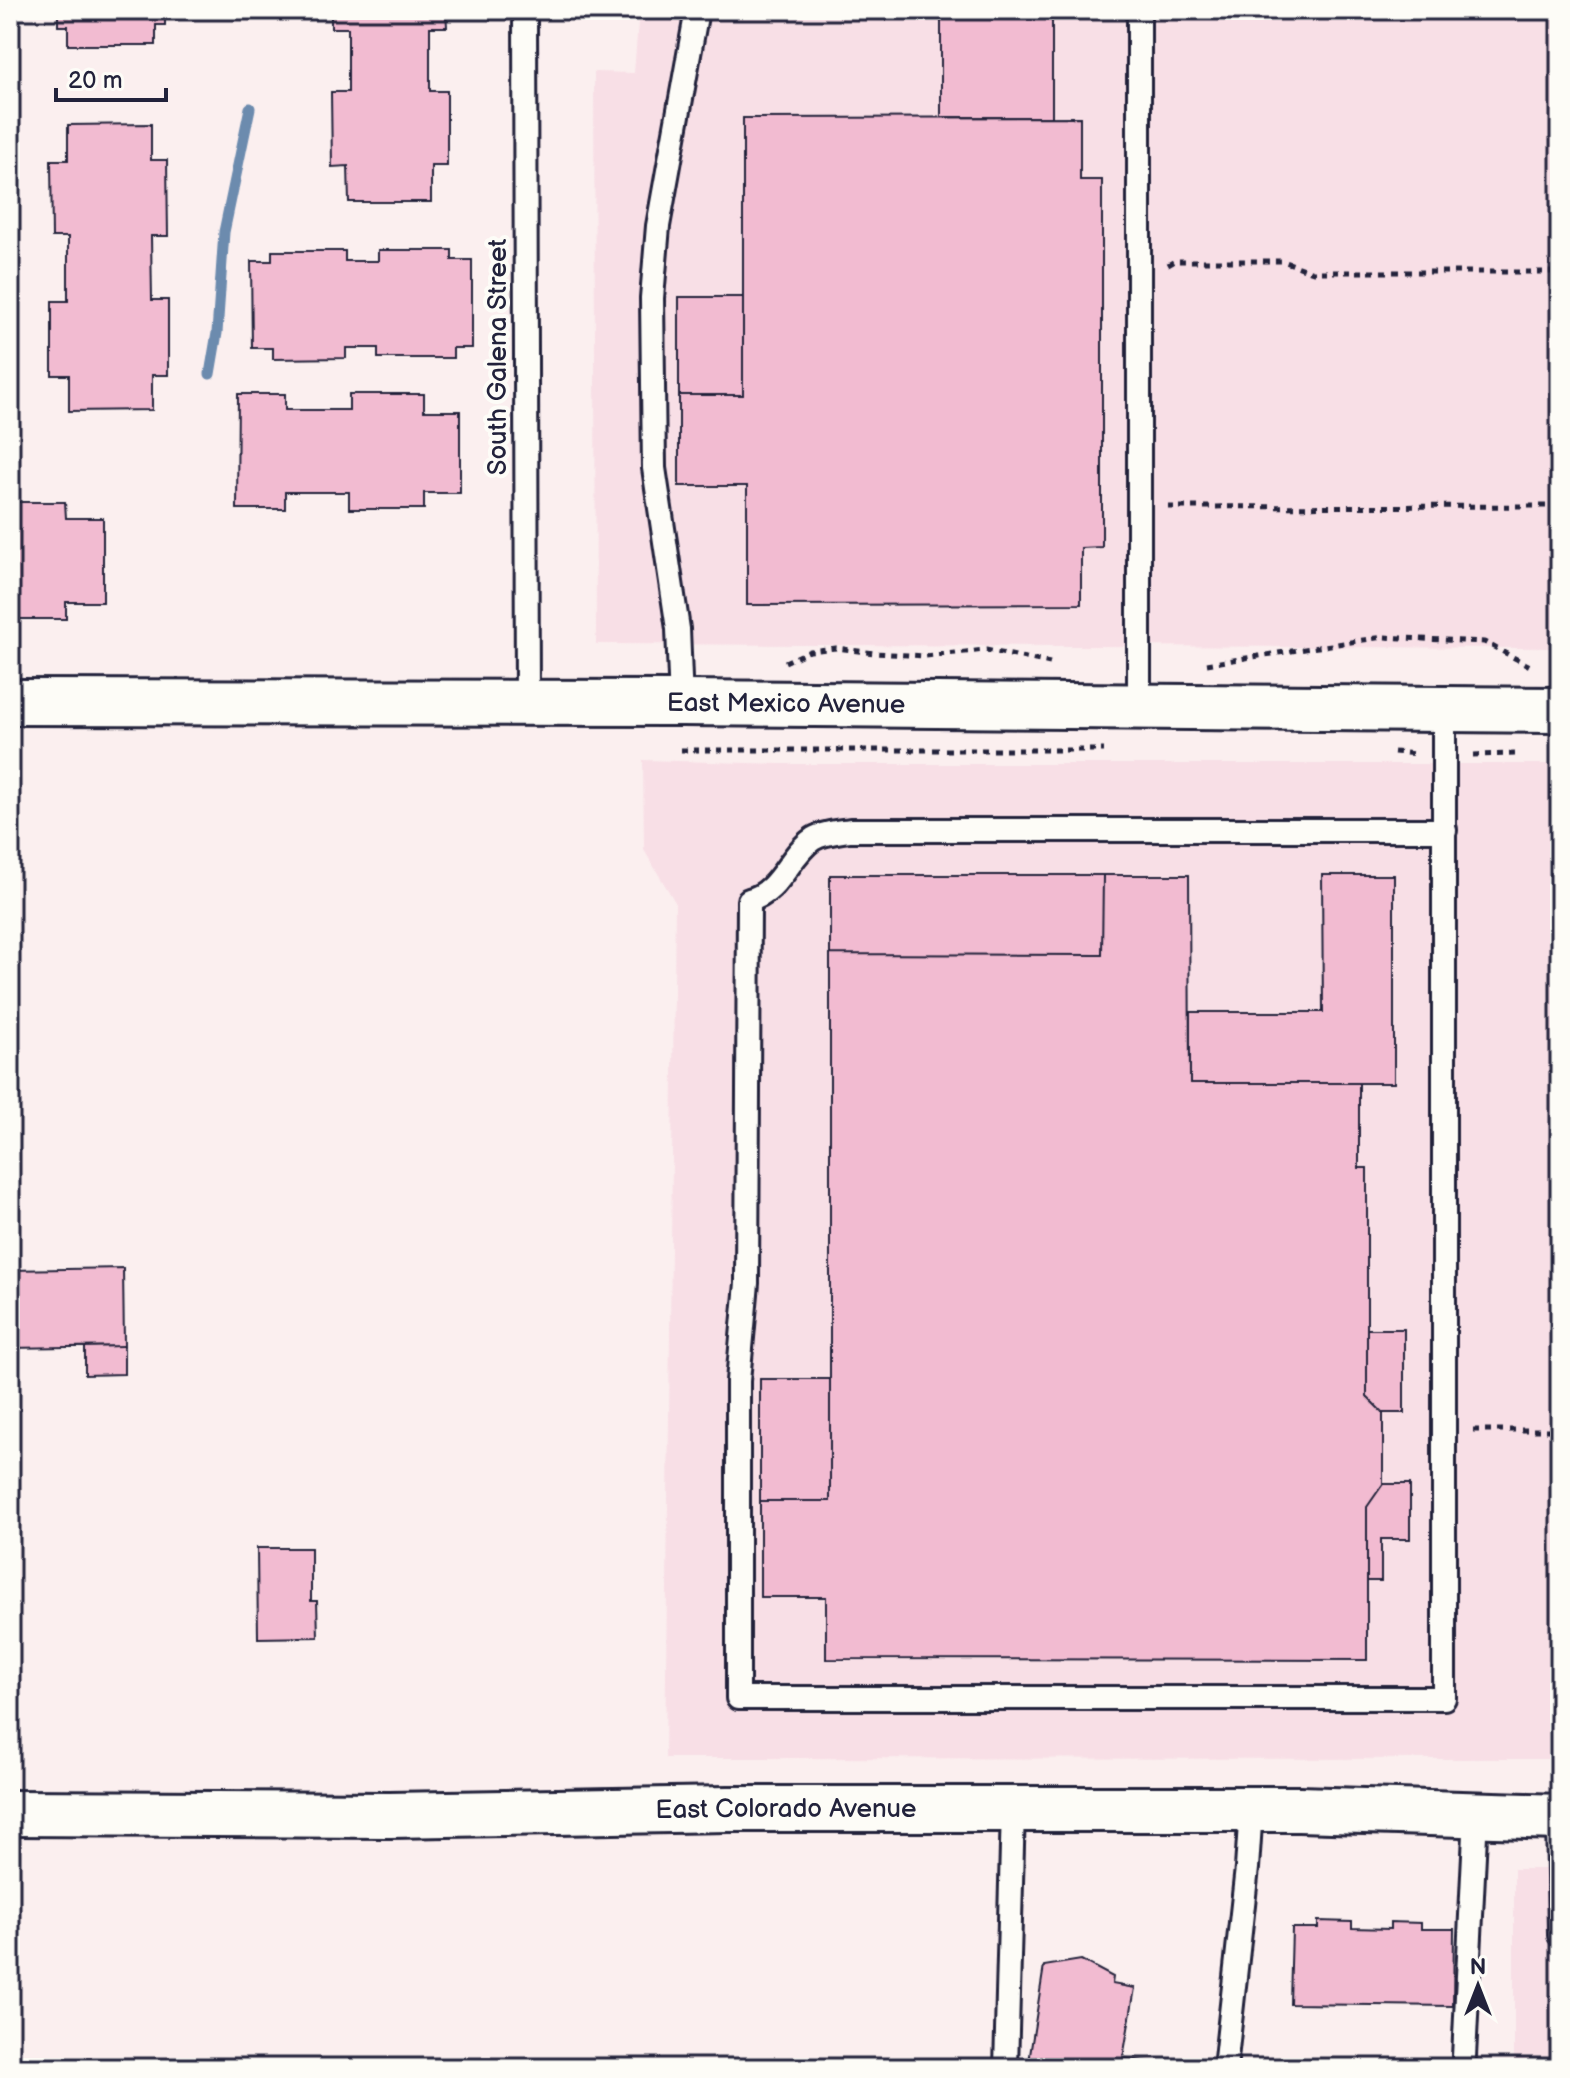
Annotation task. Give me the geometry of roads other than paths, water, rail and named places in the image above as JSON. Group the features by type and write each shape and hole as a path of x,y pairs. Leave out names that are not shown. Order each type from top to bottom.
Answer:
{"street":[{"name":"East Mexico Avenue","path":"10,702 681,703 1560,710"},
{"name":"East Colorado Avenue","path":"10,1813 390,1815 728,1809 1251,1809 1559,1817"}],"lane":[{"name":"South Galena Street","path":"525,10 527,704"},
{"path":"681,703 676,610 654,468 652,298 658,226 697,10"},
{"path":"1139,10 1139,707"},
{"path":"1444,710 1445,830 1444,1698 738,1698 738,1381 747,1283 749,900 767,892 793,859 816,837 850,830 1445,830"},
{"path":"1006,2068 1013,1809"},
{"path":"1225,2068 1251,1809"},
{"path":"1464,2057 1476,1814"},
{"path":"1559,1817 1560,1935"}],"waterway":[{"path":"210,374 217,333 224,232 250,108"}]}
